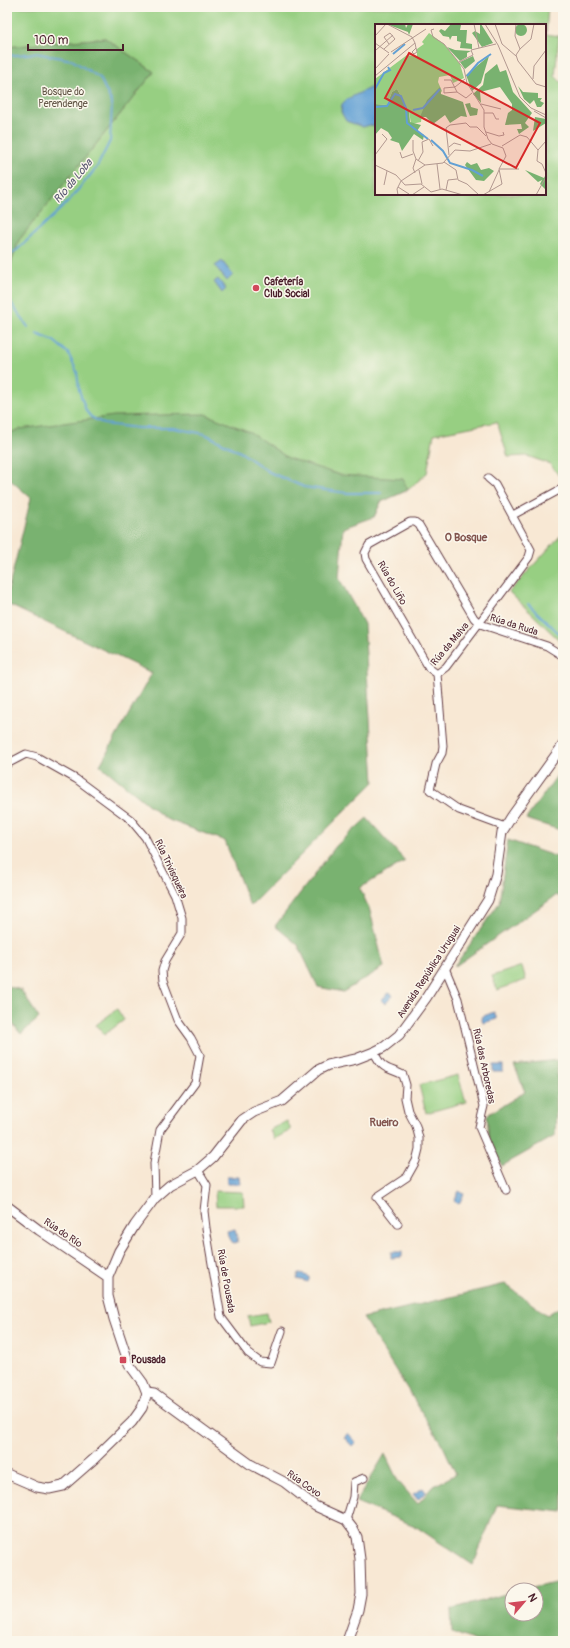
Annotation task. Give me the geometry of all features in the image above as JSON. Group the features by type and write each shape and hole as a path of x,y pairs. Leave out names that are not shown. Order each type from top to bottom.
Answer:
{"street":[{"name":"Rúa da Malva","path":"488,478 495,484 531,550 529,557 480,624 446,667 437,674 443,746 442,754 436,764 430,790 460,810 506,826"},
{"path":"513,515 563,488"},
{"name":"Rúa do Liño","path":"437,674 429,668 366,559 365,553 369,545 410,522 415,522 419,525 474,618 480,624"},
{"name":"Rúa da Ruda","path":"480,624 547,646 563,656"},
{"name":"Avenida República Uruguai","path":"147,1392 143,1383 129,1364 122,1346 108,1296 108,1277 119,1251 135,1225 156,1198 170,1185 198,1170 213,1157 242,1120 254,1112 282,1101 311,1076 328,1065 356,1059 374,1052 384,1047 399,1035 426,998 488,900 496,874 500,840 506,826 563,745"},
{"name":"Rúa Trivisqueira","path":"7,764 26,754 37,756 76,779 130,819 145,837 174,895 182,918 182,933 165,962 162,971 163,981 178,1020 191,1038 200,1055 195,1083 160,1130 154,1163 156,1198"},
{"name":"Rúa das Arboredas","path":"445,968 458,999 484,1106 479,1127 506,1190"},
{"path":"374,1052 383,1066 403,1075 408,1111 416,1126 419,1138 420,1149 407,1177 377,1197 398,1224"},
{"name":"Rúa de Pousada","path":"198,1170 207,1185 204,1211 221,1317 248,1353 260,1362 271,1363 282,1331"},
{"name":"Rúa do Río","path":"7,1206 39,1230 108,1277"},
{"path":"7,1474 37,1488 49,1489 63,1486 94,1459 132,1422 142,1408 147,1392"},
{"name":"Rúa Covo","path":"147,1392 154,1394 244,1459 284,1482 315,1506 346,1520"},
{"path":"347,1641 358,1610 361,1594 360,1559 356,1537 353,1529 346,1520 353,1498 354,1482 364,1478"}],"green space":[{"path":"7,7 548,7 546,34 559,36 555,76 563,84 563,481 550,464 527,456 508,457 497,422 434,434 427,473 408,490 381,502 374,517 7,456 7,276 19,240 154,72 105,38 7,47"},
{"name":"Bosque do Perendenge","path":"105,38 154,72 19,240 7,276 7,47"},
{"path":"205,414 250,432 288,458 340,475 403,479 408,490 381,502 374,517 343,528 339,578 364,624 374,782 250,906 225,841 166,819 100,765 152,673 7,604 7,595 31,498 7,477 7,434 20,429 114,416"},
{"path":"563,533 563,642 509,592"},
{"path":"563,767 563,831 526,819"},
{"path":"367,818 405,861 360,888 370,911 384,967 343,992 318,987 298,945 275,926 336,846"},
{"path":"508,840 563,859 563,901 557,895 454,967 499,903"},
{"path":"522,966 526,980 497,990 492,976"},
{"path":"7,986 21,990 39,1018 21,1034 7,1017"},
{"path":"117,1009 124,1020 104,1035 96,1025"},
{"path":"558,1060 555,1136 502,1166 489,1139 487,1115 525,1092 514,1065"},
{"path":"458,1075 466,1102 426,1113 419,1085"},
{"path":"287,1121 291,1130 274,1139 269,1130"},
{"path":"215,1191 243,1192 244,1206 216,1206"},
{"path":"505,1284 547,1315 563,1305 563,1512 497,1505 473,1565 415,1526 356,1502 385,1454 398,1481 418,1504 432,1487 456,1474 443,1446 363,1318"},
{"path":"267,1313 269,1322 250,1326 248,1316"},
{"path":"563,1580 563,1641 475,1641 452,1632 451,1610 504,1594 504,1622 544,1622 544,1585"}],"water":[{"path":"375,85 375,126 370,125 363,127 346,121 341,112 342,104 347,99"},
{"path":"222,261 233,275 227,281 215,266"},
{"path":"218,279 226,289 222,293 214,282"},
{"path":"390,992 393,996 385,1004 381,1000"},
{"path":"494,1012 497,1019 483,1023 481,1017"},
{"path":"493,1065 503,1065 503,1072 493,1072"},
{"path":"227,1177 239,1177 240,1184 227,1184"},
{"path":"459,1191 464,1194 459,1204 454,1201"},
{"path":"235,1229 238,1242 233,1243 228,1236 227,1231"},
{"path":"391,1252 402,1252 402,1257 391,1258"},
{"path":"299,1273 310,1277 308,1282 297,1279"},
{"path":"348,1433 356,1442 352,1446 344,1437"},
{"path":"423,1488 426,1492 418,1500 413,1494"}],"waterway":[{"name":"Río da Loba","path":"7,56 36,53 72,60 100,78 112,103 110,141 97,167 67,203 17,250 7,256"},
{"path":"7,294 28,327"},
{"path":"37,334 54,341 68,353 77,372 79,390 86,411 91,417 104,424 138,428 173,428 205,434 242,453 269,472 304,487 347,493 381,493"},
{"path":"528,604 563,637"}],"place":[{"name":"Cafetería Club Social","path":"256,288"},
{"name":"Pousada","path":"123,1360"}],"district":[{"name":"O Bosque","path":"466,537"},
{"name":"Rueiro","path":"384,1122"}]}
